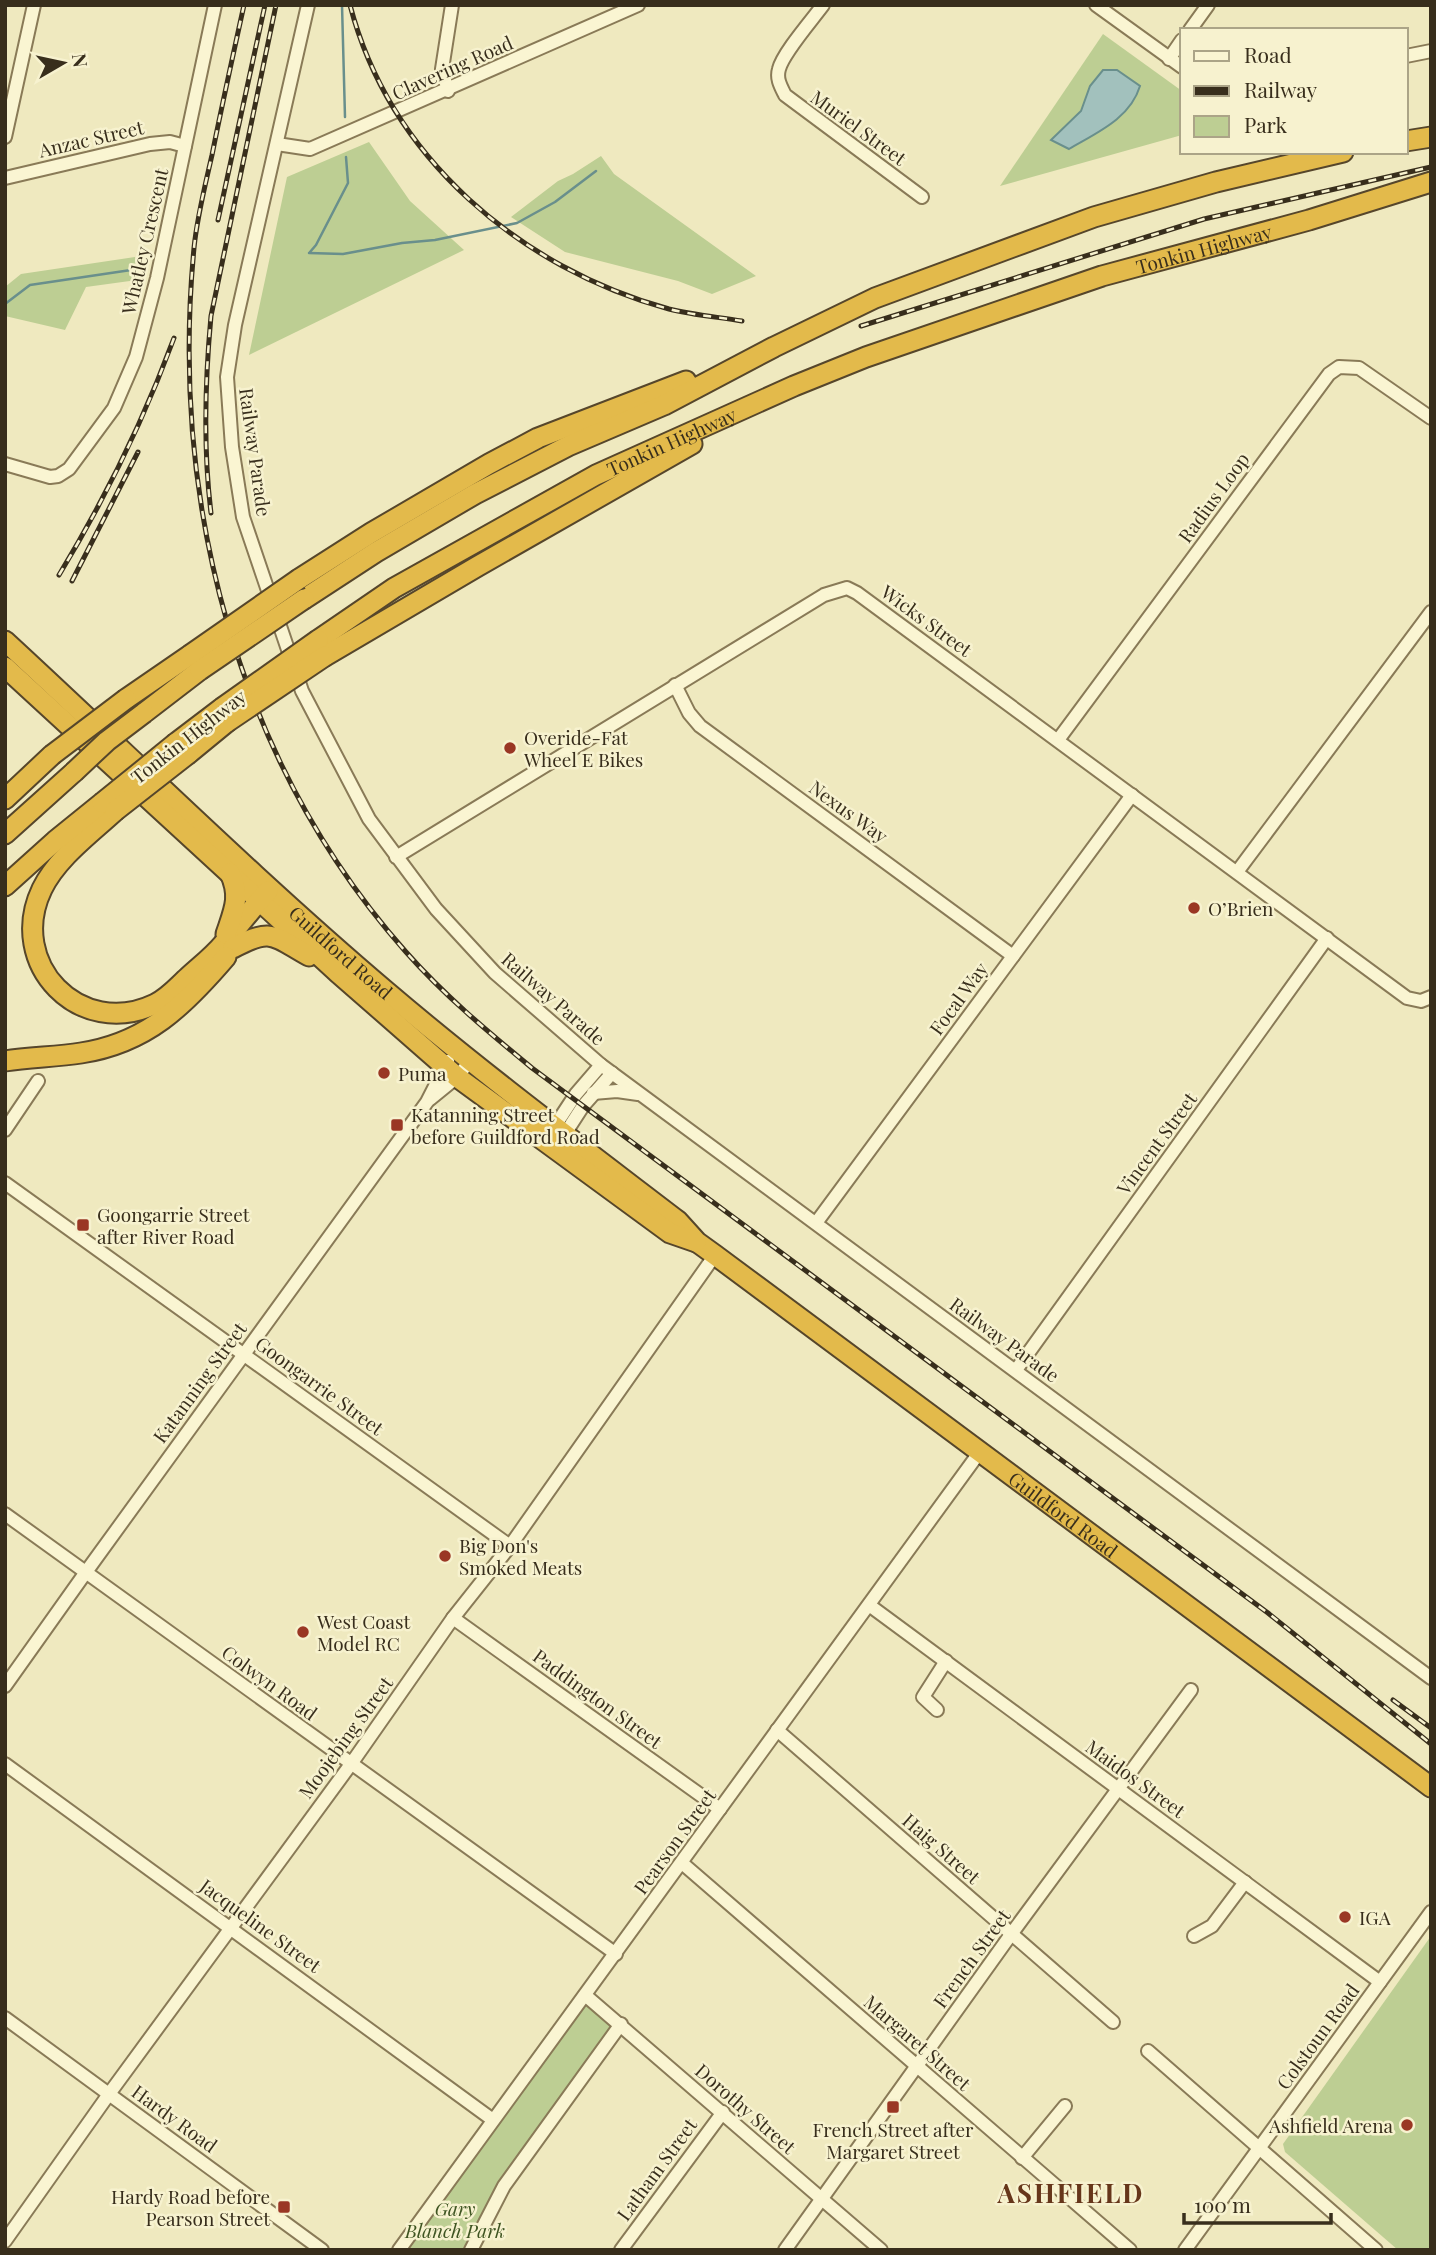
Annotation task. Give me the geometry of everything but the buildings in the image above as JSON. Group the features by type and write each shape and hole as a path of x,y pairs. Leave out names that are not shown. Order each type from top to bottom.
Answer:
{"highway":[{"path":"1408,141 1431,137"},
{"name":"Tonkin Highway","path":"5,834 107,741 144,713 195,662 475,494 568,446 664,405 874,298 1094,217 1216,182 1335,154"},
{"name":"Tonkin Highway","path":"5,886 55,841 109,807 225,715 322,648 394,588 596,475 794,386 891,348 1102,276 1309,220 1431,182"},
{"path":"1309,220 1431,191"},
{"path":"5,799 52,755 126,699 195,662 299,579 383,526 538,438 770,349"},
{"name":"Guildford Road","path":"5,640 270,898 337,972 554,1138 670,1233 697,1242 715,1255 1431,1787"},
{"name":"Guildford Road","path":"5,668 229,872 270,898 385,990 457,1063"},
{"path":"109,807 42,888 34,913 32,930 36,950 50,982 63,995 90,1010 116,1013 138,1011 157,1003 228,946 257,935 277,938 337,972"},
{"path":"228,946 237,900 237,888 229,872"},
{"path":"5,1061 82,1053 118,1044 152,1028 192,996 228,946 270,898"}],"street":[{"path":"5,137 34,5"},
{"name":"Whatley Crescent","path":"5,464 50,477 58,476 69,469 114,408 136,357 160,267 215,5"},
{"name":"Railway Parade","path":"308,5 235,325 227,377 232,447 243,517 302,691 369,819 436,909 479,956 607,1069 1431,1678"},
{"path":"448,90 442,69 452,5"},
{"name":"Clavering Road","path":"277,144 310,149 638,5"},
{"name":"Muriel Street","path":"823,5 778,71 779,83 785,95 922,197"},
{"path":"1096,5 1180,66"},
{"path":"1191,28 1208,5"},
{"path":"1169,59 1180,43"},
{"path":"1408,56 1431,51"},
{"name":"Anzac Street","path":"5,178 150,144 170,142 185,146"},
{"name":"Radius Loop","path":"1058,740 1329,374 1339,368 1359,368 1431,418"},
{"name":"Wicks Street","path":"396,857 824,594 847,588 1407,998 1421,1001 1431,997"},
{"path":"1237,872 1431,612"},
{"name":"Nexus Way","path":"675,685 689,712 700,726 1013,956"},
{"name":"Focal Way","path":"816,1223 1132,795"},
{"name":"Vincent Street","path":"1016,1370 1327,938"},
{"name":"Katanning Street","path":"5,1686 244,1353 457,1063"},
{"path":"554,1138 593,1093 607,1069"},
{"path":"554,1138 576,1094 607,1069"},
{"path":"5,1130 38,1081"},
{"path":"593,1093 617,1091 642,1095"},
{"name":"Goongarrie Street","path":"5,1183 510,1546"},
{"name":"Moojebing Street","path":"5,2241 109,2094 351,1764 453,1618 510,1546 715,1255"},
{"name":"Pearson Street","path":"399,2250 979,1453"},
{"name":"Colwyn Road","path":"5,1514 615,1954"},
{"name":"Maidos Street","path":"869,1605 1380,1982"},
{"name":"Paddington Street","path":"453,1618 720,1810"},
{"path":"937,1710 923,1697 946,1661"},
{"name":"French Street","path":"785,2250 1012,1933 1191,1690"},
{"name":"Haig Street","path":"777,1730 1113,2022"},
{"name":"Jacqueline Street","path":"5,1764 493,2120"},
{"name":"Margaret Street","path":"682,1863 1130,2250"},
{"path":"1194,1936 1212,1926 1245,1882"},
{"name":"Colstoun Road","path":"1185,2250 1431,1912"},
{"name":"Dorothy Street","path":"585,1995 881,2250"},
{"name":"Hardy Road","path":"5,2018 321,2250"},
{"path":"471,2250 504,2186 621,2024"},
{"path":"1148,2051 1376,2250"},
{"path":"1022,2158 1065,2106"},
{"name":"Latham Street","path":"621,2250 723,2112"}],"green space":[{"path":"1103,34 1180,90 1180,136 1000,186"},
{"path":"369,142 410,201 464,250 249,355 287,177"},
{"path":"601,156 614,174 756,276 712,294 678,281 565,252 511,217 558,181"},
{"path":"135,257 137,280 86,287 65,330 5,316 5,287 21,274"},
{"path":"1431,1936 1431,2250 1398,2250 1285,2152 1283,2144"},
{"name":"Gary Blanch Park","path":"585,1995 621,2024 504,2186 471,2250 399,2250"}],"water":[{"path":"1103,70 1117,70 1140,86 1128,108 1101,131 1069,149 1051,140 1081,111 1090,86"}],"waterway":[{"path":"342,5 345,117"},
{"path":"310,252 348,183 346,157"},
{"path":"309,253 343,254 435,240 517,223 555,202 596,171"},
{"path":"5,304 30,285 131,270"}],"railway":[{"path":"244,5 195,236 189,343 193,437 206,531 227,622 258,711 298,796 347,877 420,968 466,1012 532,1068 1268,1613 1431,1744"},
{"path":"218,220 265,5"},
{"path":"211,513 206,414 211,316 276,5"},
{"path":"350,5 369,60 396,111 429,158 469,199 513,235 562,266 614,290 669,309 742,321"},
{"path":"861,326 1204,219 1431,167"},
{"path":"59,575 122,460 174,338"},
{"path":"72,581 138,452"},
{"path":"1393,1700 1431,1728"}],"place":[{"name":"Overide-Fat Wheel E Bikes","path":"510,748"},
{"name":"O’Brien","path":"1194,908"},
{"name":"Puma","path":"384,1073"},
{"name":"Katanning Street before Guildford Road","path":"397,1125"},
{"name":"Goongarrie Street after River Road","path":"83,1225"},
{"name":"Big Don's Smoked Meats","path":"445,1556"},
{"name":"West Coast Model RC","path":"303,1632"},
{"name":"IGA","path":"1345,1917"},
{"name":"French Street after Margaret Street","path":"893,2107"},
{"name":"Ashfield Arena","path":"1407,2125"},
{"name":"Hardy Road before Pearson Street","path":"284,2207"}],"district":[{"name":"ASHFIELD","path":"1071,2192"}]}
